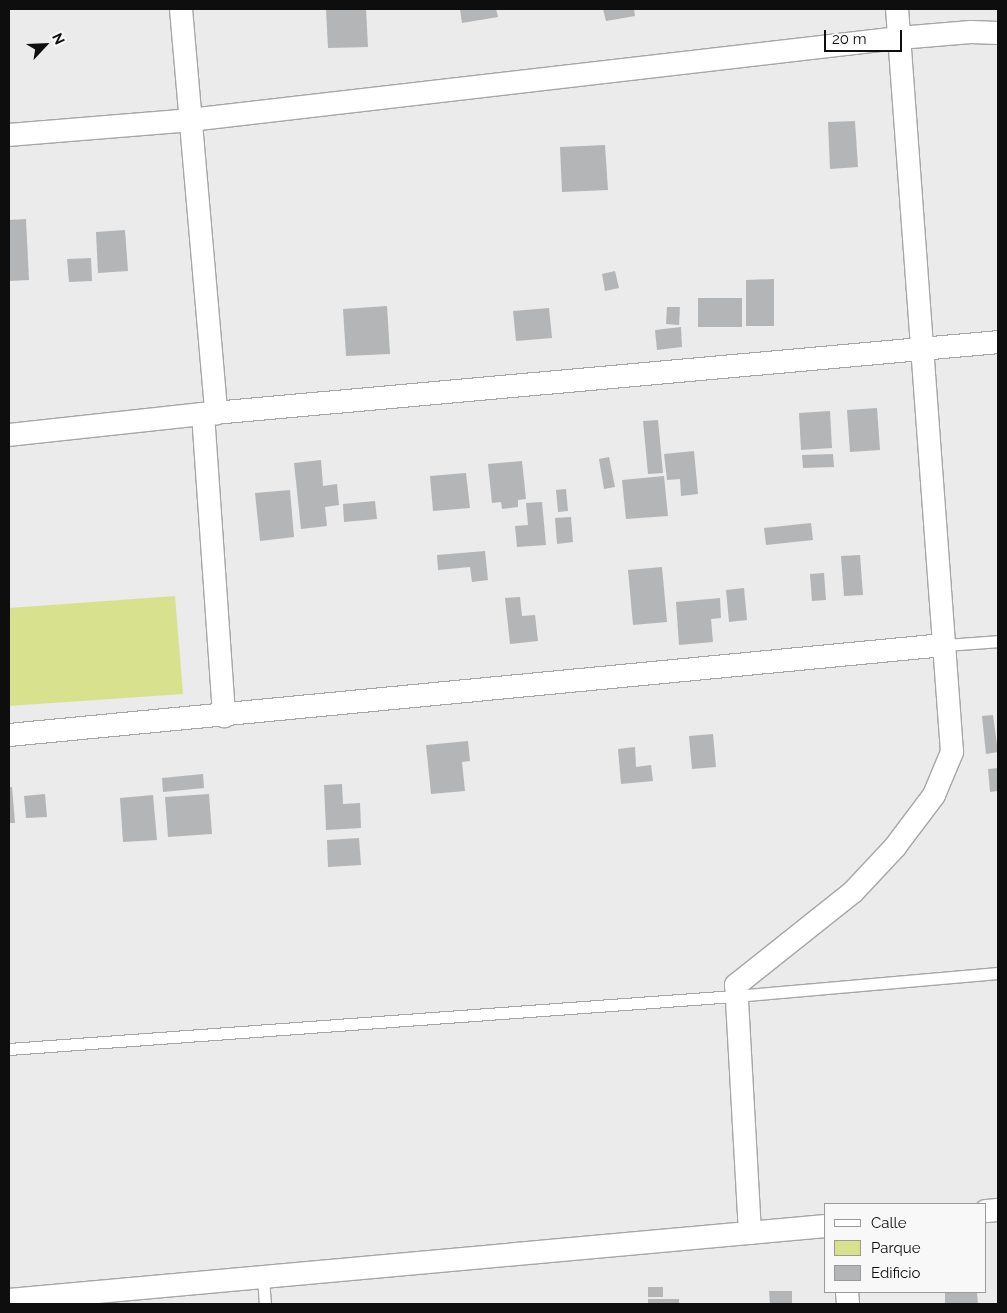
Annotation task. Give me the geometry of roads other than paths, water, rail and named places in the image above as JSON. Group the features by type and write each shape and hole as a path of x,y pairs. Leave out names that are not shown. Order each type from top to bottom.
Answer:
{"street":[{"path":"181,9 209,413 224,716"},
{"path":"750,1233 736,985 853,892 895,847 934,795 952,752 897,9"},
{"path":"9,135 190,120 899,38 971,32 998,33"},
{"path":"9,435 209,413 998,342"},
{"path":"9,735 224,716 944,645"},
{"path":"9,1300 824,1226"}],"lane":[{"path":"944,645 998,641"},
{"path":"9,1049 736,996 998,973"},
{"path":"263,1277 265,1304"}]}
